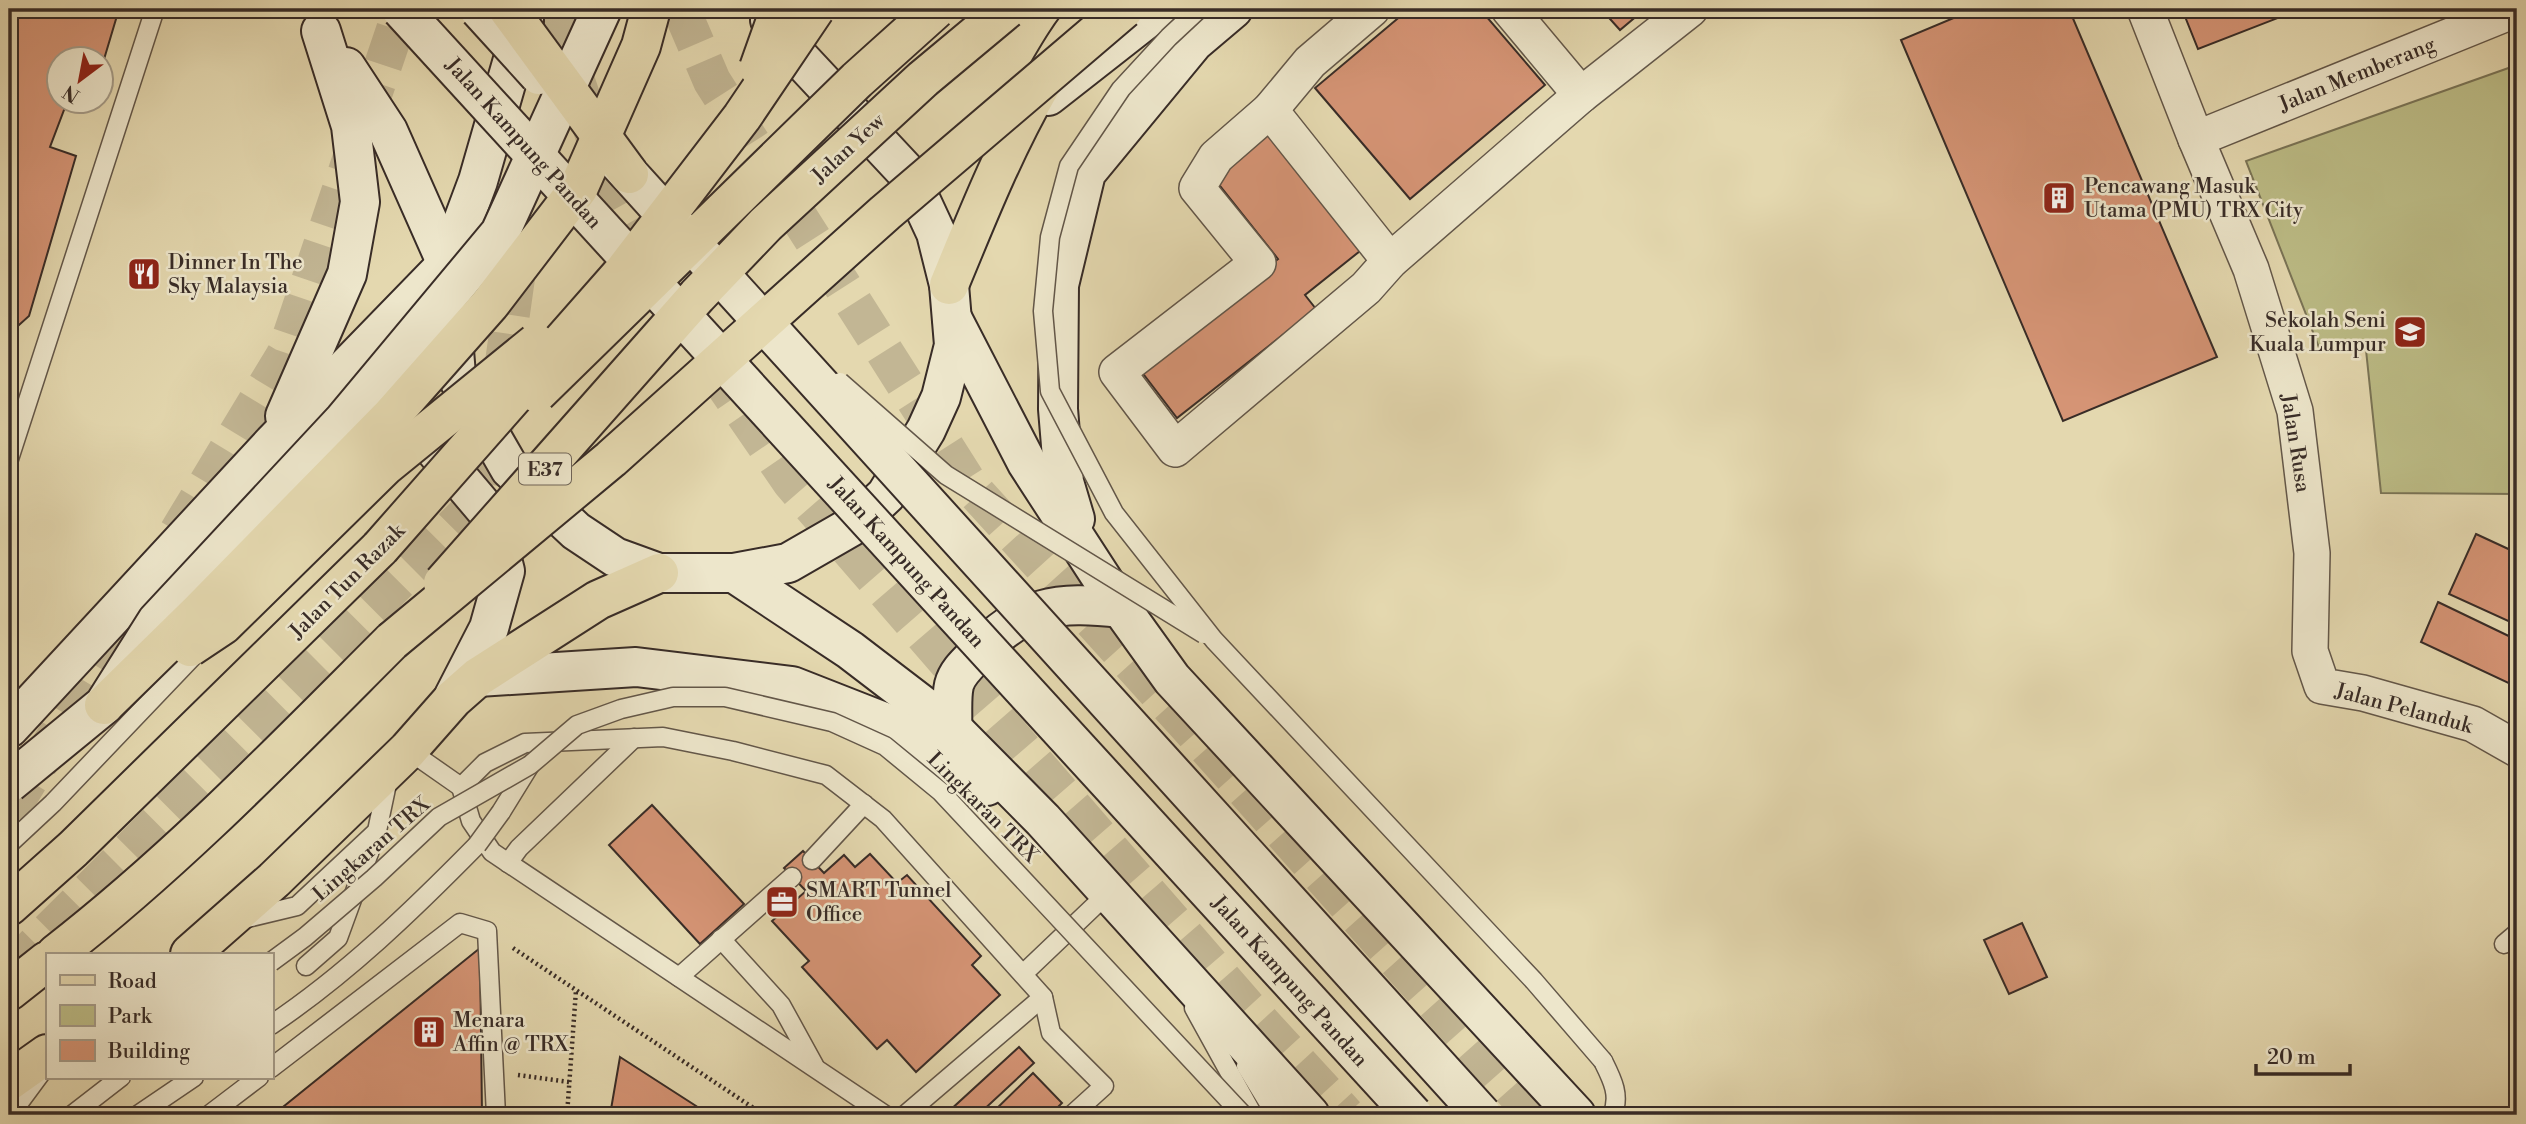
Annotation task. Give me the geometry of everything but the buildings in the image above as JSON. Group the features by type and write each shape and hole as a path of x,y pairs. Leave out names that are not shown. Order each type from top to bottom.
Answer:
{"main road":[{"name":"Jalan Kampung Pandan","path":"401,9 1413,1115"},
{"path":"479,9 1482,1115"},
{"path":"508,9 629,174"},
{"path":"9,728 273,443 446,264 478,181 528,9"},
{"path":"104,705 157,621 344,420 500,233 601,9"},
{"path":"384,466 578,189 641,46 651,9"},
{"path":"314,20 387,131 446,264 456,375 510,469 576,531 615,557 659,573 734,573 788,563 854,526 886,495 926,430 941,397 954,345 950,301 936,233 909,175 779,37 764,9"},
{"path":"742,117 780,9"},
{"path":"380,548 624,271 742,117 816,9"},
{"name":"Jalan Yew","path":"681,251 857,80 936,9"},
{"name":"Jalan Yew","path":"392,641 697,296 786,206 923,79 1007,9"},
{"path":"1092,9 1072,32 1023,116 997,168 950,301 1027,463 1121,608 1172,679 1576,1115"},
{"path":"392,641 611,459 885,212 1121,25 1159,9"},
{"path":"1023,116 1121,25 1197,25 1233,9"},
{"path":"273,443 347,274 360,202 351,126 314,20"},
{"path":"1087,554 1064,482 1058,409 1059,285 1086,173 1197,25"},
{"path":"104,705 391,416 490,304 578,189"},
{"name":"Jalan Tun Razak","path":"9,906 73,849 681,251"},
{"path":"9,783 104,705 223,625 384,466 624,271"},
{"path":"245,474 309,440 369,422 425,438 491,516 505,570 489,628 466,688"},
{"path":"191,953 274,880 400,758 466,688 597,600 659,573"},
{"path":"734,573 850,650 952,728 1042,820 1310,1115"},
{"path":"952,728 954,685 960,672 990,640 1023,617 1052,606 1121,608"},
{"name":"E37","path":"57,953 113,909 264,769 392,641"},
{"path":"466,688 636,667 792,686 889,723 1042,820"},
{"path":"9,991 46,962"},
{"path":"9,1081 46,1055"}],"street":[{"path":"1372,9 1310,62 1270,110 1216,157 1197,188 1258,263 1116,372 1175,449 1366,288 1390,261 1581,95 1690,9"},
{"path":"1509,9 1581,95"},
{"name":"Jalan Rusa","path":"2145,9 2251,269 2295,411 2312,553 2310,651"},
{"name":"Jalan Memberang","path":"2196,139 2517,9"},
{"path":"1270,110 1390,261"},
{"name":"Jalan Pelanduk","path":"2310,651 2322,686 2363,693 2473,724 2517,749"}],"lane":[{"path":"9,459 155,9"},
{"path":"1197,25 1169,37 1121,89 1069,166 1050,237 1043,311 1050,391 1115,513 1214,640 1534,981 1603,1061 1614,1084 1616,1106 1612,1115"},
{"path":"737,293 946,475 1214,640"},
{"path":"9,844 53,803 223,625"},
{"name":"Lingkaran TRX","path":"273,961 374,878 439,817 530,765 577,725 621,709 673,697 725,697 832,722 885,746 942,792 1243,1115"},
{"path":"461,787 485,763 524,743 663,737 733,751 826,775 883,819 1043,997 1051,1033 1104,1086 1073,1115"},
{"path":"508,863 519,848 634,738"},
{"path":"306,966 338,938 400,758 461,787 471,821 492,852 885,1115"},
{"path":"273,1024 304,1003 410,914 477,845 530,765"},
{"path":"812,860 864,804"},
{"path":"225,924 297,906 377,831"},
{"path":"679,977 792,877"},
{"path":"1023,974 1108,893"},
{"path":"273,1066 460,923 487,932 496,1115"},
{"path":"721,939 781,1005 816,1069"},
{"path":"1161,951 1253,1115"},
{"path":"1161,951 1247,1068 1276,1115"},
{"path":"905,1115 1043,997"},
{"path":"10,1115 46,1066"},
{"path":"72,1115 120,1078"},
{"path":"138,1115 193,1078"},
{"path":"209,1115 258,1078"}],"path":[{"path":"487,932 764,1115"},
{"path":"567,1115 576,990"},
{"path":"521,1075 569,1082"}],"green space":[{"name":"Sekolah Seni Kuala Lumpur","path":"2517,65 2517,494 2381,493 2366,350 2320,350 2246,161"}],"tunnel":[{"path":"178,532 285,355 402,9"},
{"path":"552,9 616,201 658,276"},
{"path":"681,9 712,81 970,486 1535,1115"},
{"path":"9,971 485,495 519,257"},
{"path":"712,367 791,482 1246,1006 1346,1115"},
{"path":"9,813 135,605"}],"place":[{"name":"Pencawang Masuk Utama (PMU) TRX City","path":"2059,198"},
{"name":"Dinner In The Sky Malaysia","path":"144,274"},
{"name":"Sekolah Seni Kuala Lumpur","path":"2410,332"},
{"name":"SMART Tunnel Office","path":"782,902"},
{"name":"Menara Affin @ TRX","path":"429,1032"}]}
